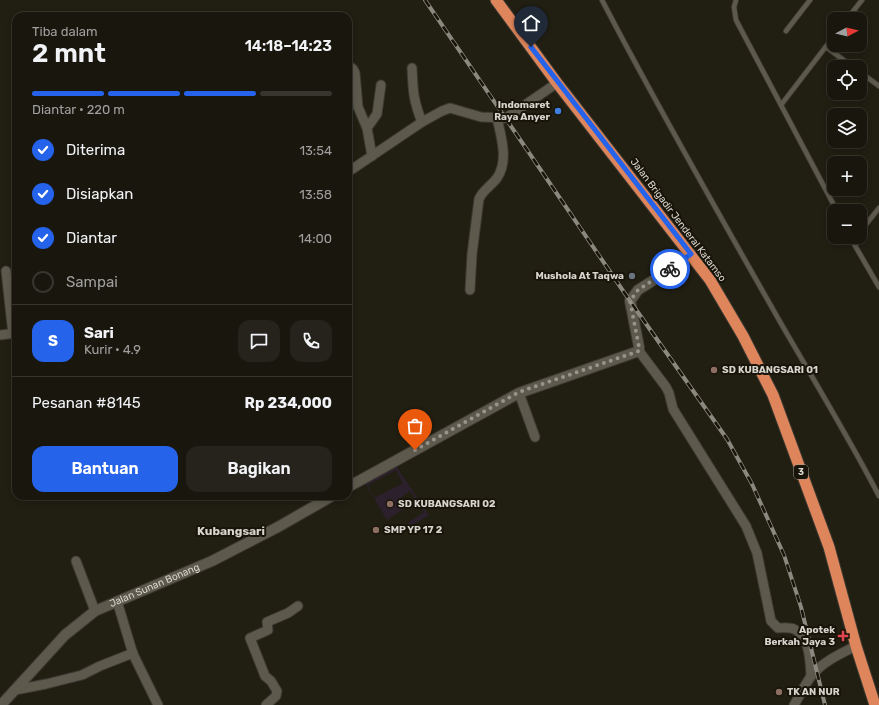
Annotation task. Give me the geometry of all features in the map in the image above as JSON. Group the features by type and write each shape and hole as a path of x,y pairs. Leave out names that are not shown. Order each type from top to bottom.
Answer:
{"highway":[{"name":"Jalan Brigadir Jenderal Katamso","path":"496,0 557,83 691,254 710,280 743,336 773,395 829,547 856,646 875,705"}],"street":[{"path":"352,67 355,73 358,107 367,128 372,156"},
{"path":"412,68 415,105 422,122"},
{"path":"352,169 422,122 450,108 481,117 506,118 557,83"},
{"path":"367,128 377,114 381,84"},
{"path":"470,290 472,254 479,199 482,193 497,178 501,169 503,156 497,118"},
{"path":"691,254 638,290 630,301 639,351 666,387 673,409 746,526 757,553 771,621 778,628 789,628 796,630 801,636 809,648 811,676"},
{"path":"6,271 12,313"},
{"path":"0,335 12,334"},
{"path":"352,485 519,392 639,351"},
{"path":"519,392 535,437"},
{"name":"Jalan Sunan Bonang","path":"1,705 65,635 95,611 212,561 278,527 325,500"},
{"path":"76,561 95,611"},
{"path":"117,601 133,653 158,705"},
{"path":"266,705 276,696 277,691 271,681 265,676 250,638 268,630 267,622 288,613 298,606"},
{"path":"794,705 811,676 825,663 856,646"},
{"path":"15,690 40,686 82,675 133,653"}],"lane":[{"path":"602,0 668,122 786,332 853,446 879,496"},
{"path":"736,0 734,7 736,20 833,204"},
{"path":"786,31 810,0"},
{"path":"853,12 862,0"},
{"path":"781,105 826,47 844,60"},
{"path":"867,77 879,86"},
{"path":"867,223 879,208"},
{"path":"856,244 879,287"}],"shaded area":[{"name":"SD KUBANGSARI 02","path":"396,466 429,515 396,535 388,521 395,532 424,512 410,491 400,498 406,507 387,520 365,483","holes":["396,470 403,483 374,498 368,485"]}],"railway":[{"path":"425,0 630,301 727,439 752,484 784,555 801,607 825,705"}],"way so far":[{"path":"415,450 519,392 639,351 630,301 638,290 670,269"}],"place":[{"name":"Indomaret Raya Anyer","path":"558,111"},
{"name":"Mushola At Taqwa","path":"632,276"},
{"name":"SD KUBANGSARI 01","path":"714,370"},
{"name":"SD KUBANGSARI 02","path":"390,504"},
{"name":"SMP YP 17 2","path":"376,530"},
{"name":"Apotek Berkah Jaya 3","path":"843,636"},
{"name":"TK AN NUR","path":"779,692"}],"district":[{"name":"Kubangsari","path":"231,531"}],"route":[{"path":"531,47 557,83 691,254 670,269"}]}
